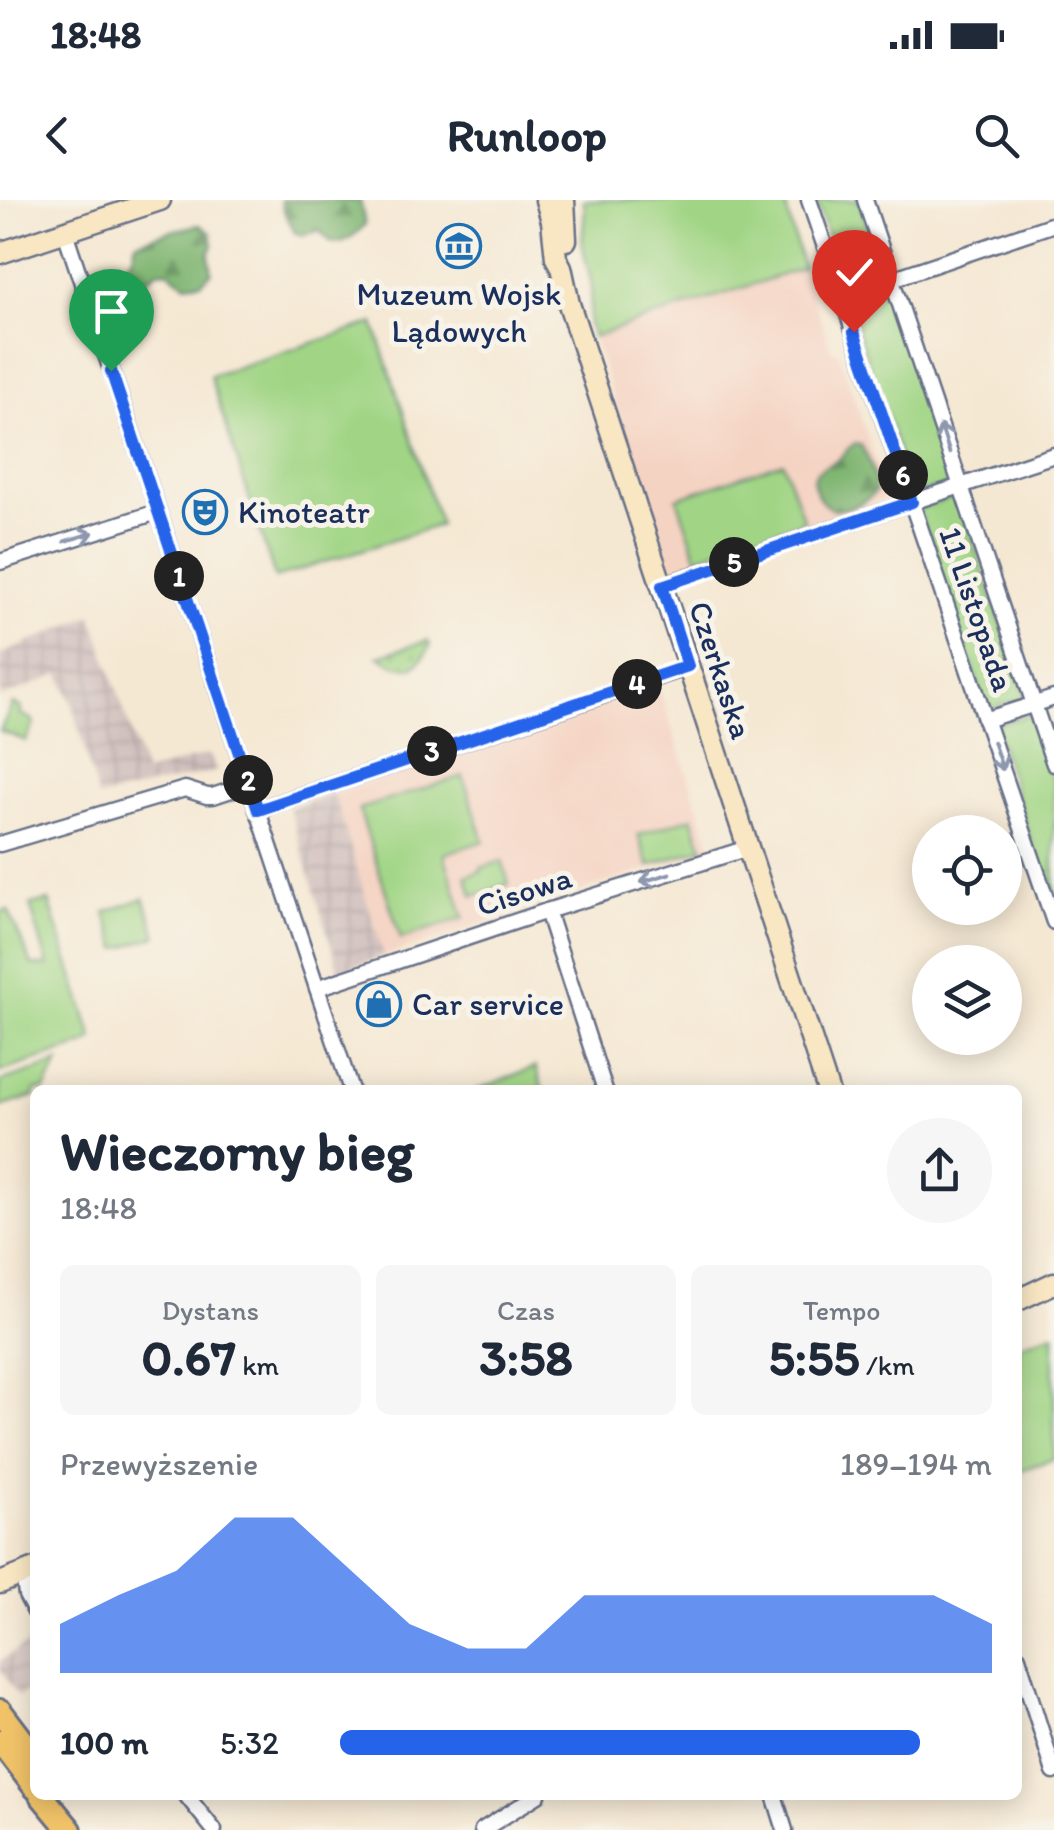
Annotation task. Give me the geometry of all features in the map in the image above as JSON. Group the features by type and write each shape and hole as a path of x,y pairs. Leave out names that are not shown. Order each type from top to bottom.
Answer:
{"main road":[{"path":"0,1710 30,1750"},
{"path":"0,1742 30,1781"},
{"path":"45,1800 70,1830"},
{"path":"63,1800 82,1830"}],"street":[{"path":"0,254 160,200"},
{"name":"Czerkaska","path":"546,200 569,304 826,1085"},
{"name":"Czerkaska","path":"561,267 566,242 564,200"},
{"name":"11 Listopada","path":"810,200 1054,922"},
{"name":"11 Listopada","path":"865,200 1054,764"},
{"path":"842,296 1054,224"},
{"path":"64,232 349,1085"},
{"path":"662,586 1054,455"},
{"path":"0,562 158,512"},
{"path":"258,810 688,666"},
{"path":"986,720 1054,698"},
{"path":"0,844 185,789 213,796 249,784"},
{"name":"Cisowa","path":"317,988 748,848"},
{"path":"547,912 603,1085"},
{"path":"1022,1298 1053,1284"},
{"path":"0,1582 29,1571 26,1595 30,1603"},
{"path":"1022,1670 1054,1772"},
{"path":"190,1800 214,1830"},
{"path":"482,1830 530,1800"},
{"path":"776,1800 786,1830"}],"shaded area":[{"path":"803,268 831,349 839,353 888,497 819,524 670,570 593,337"},
{"path":"92,615 145,773 209,754 217,771 98,798 73,705 60,674 0,698 0,655"},
{"path":"658,685 712,848 384,956 334,794"},
{"path":"334,794 384,956 339,971 289,808"},
{"path":"30,1642 30,1689 19,1697 0,1669 0,1661"}],"green space":[{"path":"281,200 360,200 365,224 340,242 330,241 319,230 305,235 295,233"},
{"path":"583,200 784,200 803,268 593,337 589,325 592,286 582,243"},
{"path":"816,200 859,200 883,274 844,285"},
{"path":"200,225 211,233 213,245 209,255 212,272 202,282 186,284 166,270 143,281 124,282 124,268 136,242"},
{"path":"888,287 952,485 913,494 847,301"},
{"path":"374,323 440,525 275,578 210,376"},
{"path":"854,444 861,445 867,456 876,491 860,504 833,508 819,498 814,478"},
{"path":"783,462 804,521 697,557 677,498"},
{"path":"958,496 1026,697 987,710 918,509"},
{"path":"428,640 430,646 420,662 409,668 379,656"},
{"path":"13,704 22,708 20,714 34,724 26,741 0,731"},
{"path":"1031,714 1054,786 1054,916 994,725"},
{"path":"463,776 484,841 444,854 464,918 401,939 359,809"},
{"path":"692,817 703,848 649,866 638,835"},
{"path":"502,861 509,884 473,896 466,876"},
{"path":"144,898 157,936 118,949 105,912"},
{"path":"49,901 93,1038 86,1044 0,1072 0,912 8,910 32,965 48,966 30,905"},
{"path":"59,1063 48,1085 30,1085 30,1098 0,1107 0,1082"},
{"path":"536,1067 541,1085 489,1085"},
{"path":"1054,1333 1054,1459 1022,1470 1022,1344"}],"place":[{"name":"Muzeum Wojsk Lądowych","path":"459,246"},
{"name":"Kinoteatr","path":"205,512"},
{"name":"Car service","path":"379,1004"}],"route":[{"path":"111,371 258,810 688,666 662,586 912,502 854,332"}]}
